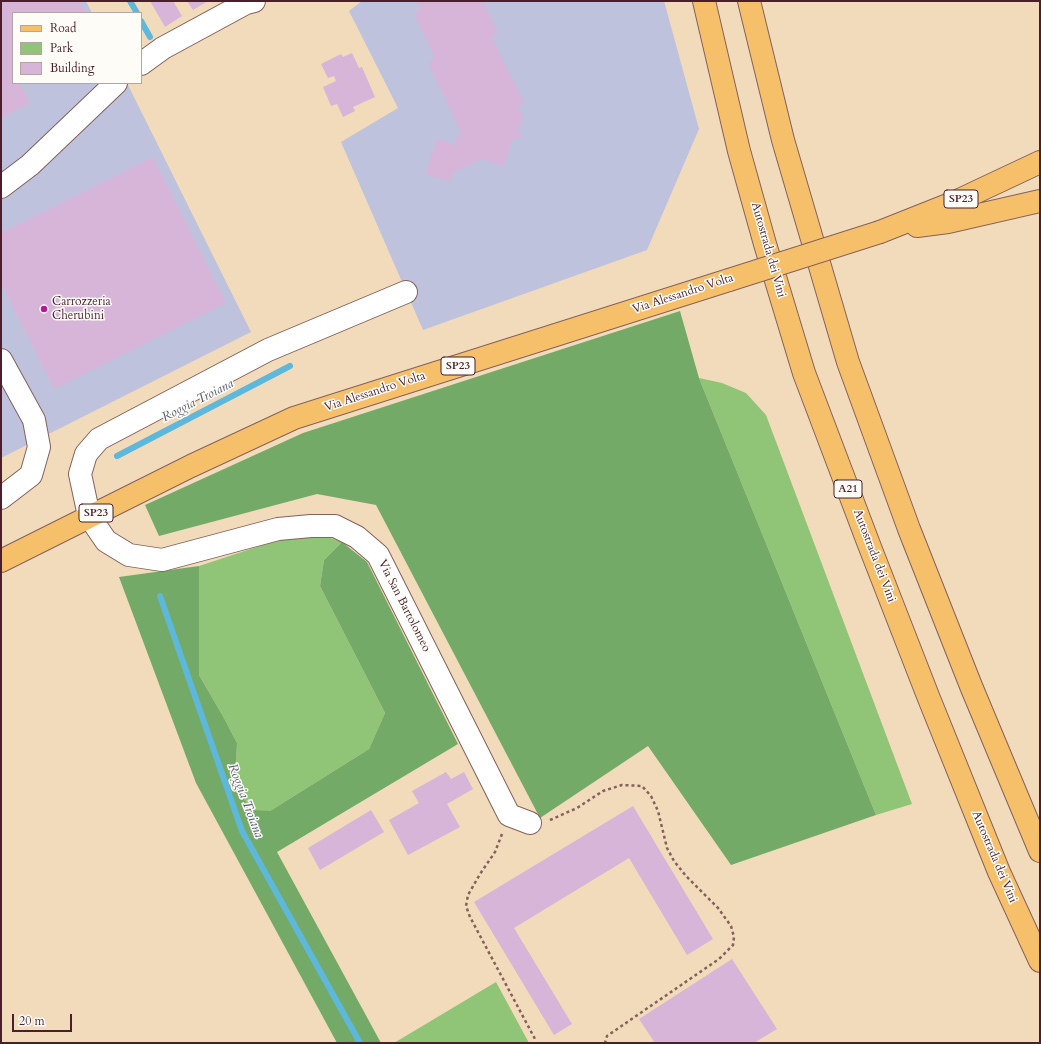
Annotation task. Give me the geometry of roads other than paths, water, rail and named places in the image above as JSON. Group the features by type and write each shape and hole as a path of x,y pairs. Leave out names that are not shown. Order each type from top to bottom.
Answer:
{"main road":[{"name":"Autostrada dei Vini","path":"704,1 739,151 804,373 931,704 999,872 1040,961"},
{"path":"749,1 783,140 848,362 926,572 968,679 1040,851"},
{"name":"Via Alessandro Volta","path":"1,561 191,466 294,418 880,232 953,203 1040,162"},
{"name":"Via Alessandro Volta","path":"880,232 948,222 1040,200"}],"street":[{"path":"142,63 162,48 246,3 254,1"},
{"path":"1,187 30,166 115,84"},
{"path":"89,516 80,474 86,454 98,439 268,350 406,292"},
{"path":"1,360 34,420 39,447 31,475 1,498"},
{"name":"Via San Bartolomeo","path":"89,516 106,541 129,555 162,560 278,529 311,526 335,526 357,537 378,555 510,815 530,823"}],"waterway":[{"name":"Roggia Troiana","path":"130,1 136,12"},
{"name":"Roggia Troiana","path":"142,23 150,37"},
{"name":"Roggia Troiana","path":"117,456 290,366"},
{"name":"Roggia Troiana","path":"160,596 242,831 360,1043"}],"place":[{"name":"Carrozzeria Cherubini","path":"44,309"}]}
